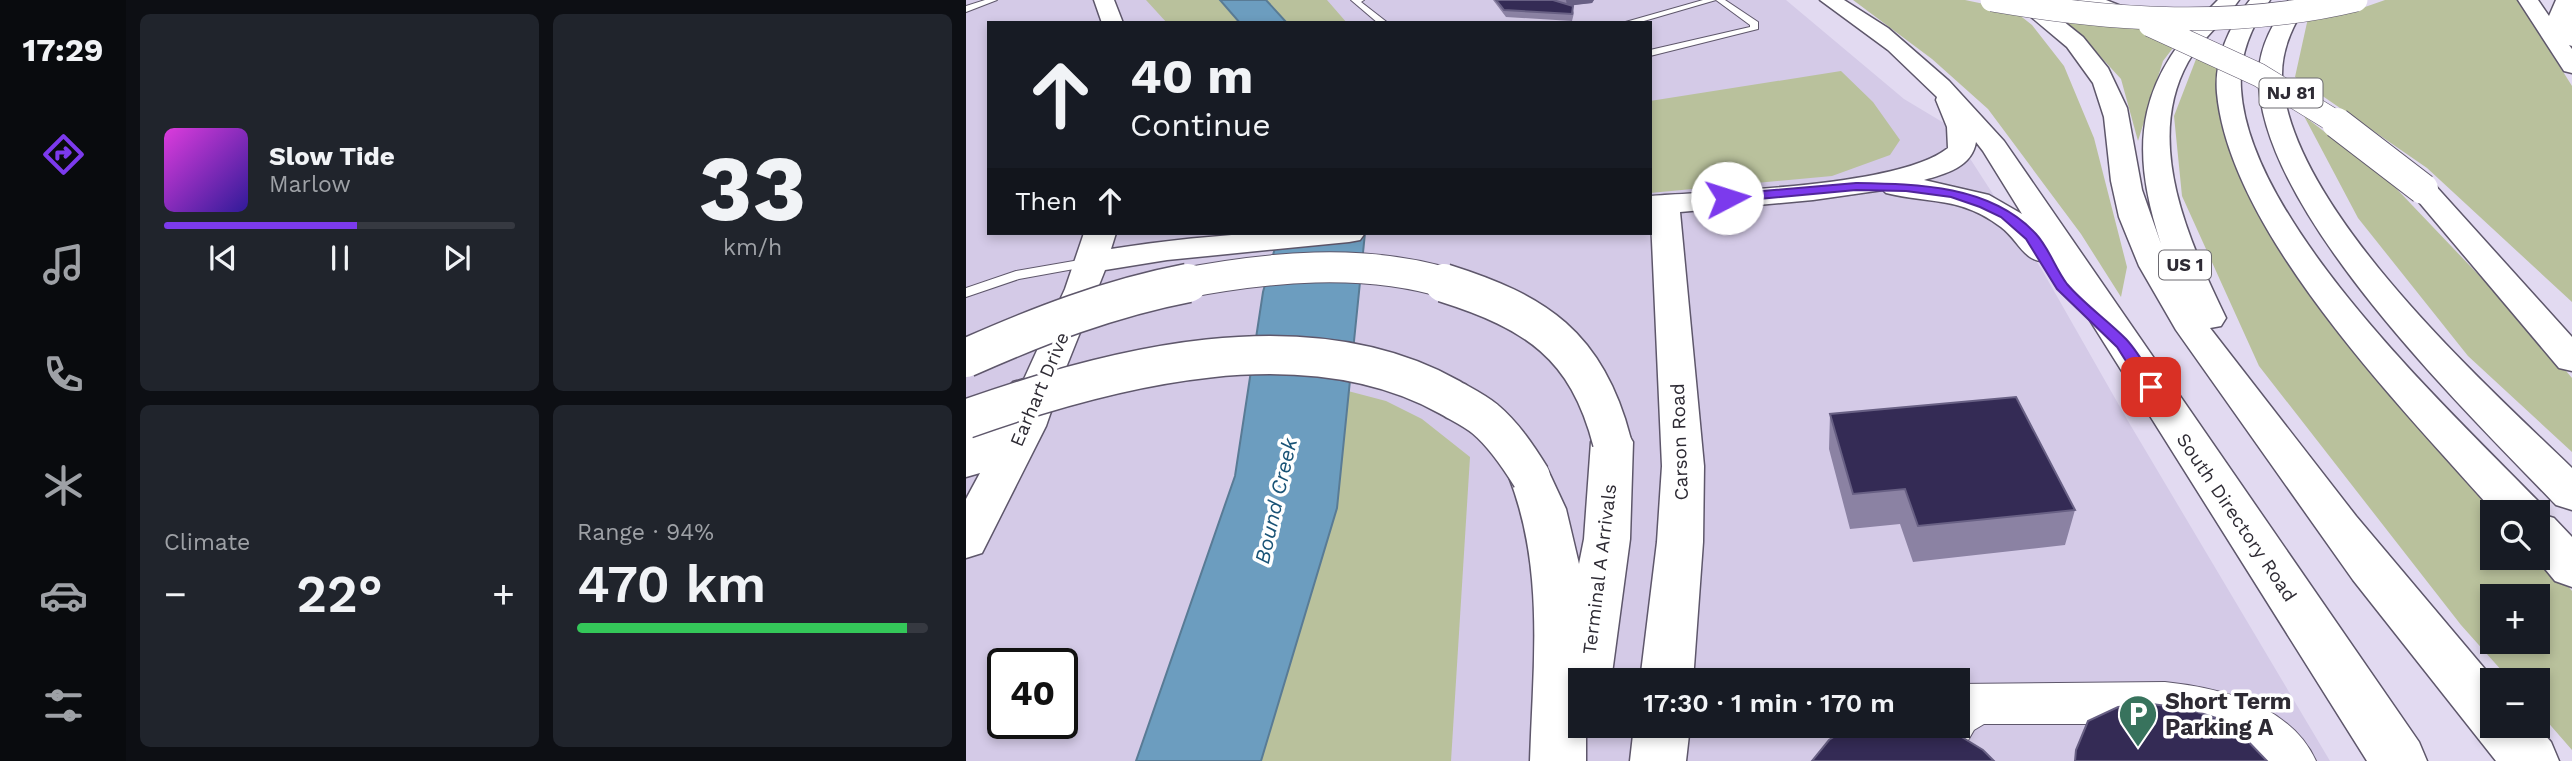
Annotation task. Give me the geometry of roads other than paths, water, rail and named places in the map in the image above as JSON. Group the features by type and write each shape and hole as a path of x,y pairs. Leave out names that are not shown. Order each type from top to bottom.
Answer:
{"main road":[{"path":"1104,0 1112,21"},
{"path":"1830,0 1861,19"},
{"path":"1840,0 1861,19"},
{"path":"1992,0 2076,12 2177,18 2278,14 2356,0"},
{"path":"2021,0 2068,35 2101,73 2115,108 2131,205 2163,281 2190,324 2329,517"},
{"name":"NJ 81","path":"2088,0 2221,56 2314,107 2372,146 2423,189"},
{"name":"US 1","path":"2229,0 2191,40 2167,86 2160,113 2158,144 2164,199 2197,295 2226,355 2269,428 2329,517 2480,702"},
{"path":"2260,0 2242,25 2234,45 2229,93 2242,148 2262,194 2289,239 2348,318 2510,500"},
{"path":"2299,0 2281,27 2273,48 2270,83 2279,126 2303,178 2344,243 2399,313 2572,494"},
{"path":"2528,0 2570,50"},
{"path":"2566,0 2559,15 2570,50"},
{"name":"South Directory Road","path":"1861,19 1919,64 1994,147 2399,761"},
{"path":"1657,204 1856,186 1928,172 1958,154 1963,142 1962,132 1943,88"},
{"path":"1856,186 1936,191 1967,198 2006,215 2031,237 2062,286 2122,344"},
{"path":"2423,189 2572,322"},
{"path":"2423,189 2572,360"},
{"name":"Carson Road","path":"1657,204 1683,466 1680,542 1667,668"},
{"path":"1251,235 1266,240"},
{"path":"1095,247 1216,245 1325,235"},
{"name":"Earhart Drive","path":"966,541 1026,426 1095,247"},
{"name":"Terminal A Arrivals","path":"966,358 1052,322 1178,285 1296,269 1353,268 1408,274 1457,285 1516,310 1544,328 1587,374 1603,406 1612,442 1607,539 1586,668"},
{"path":"966,419 1046,391 1163,365 1247,356 1322,359 1393,374 1456,400 1493,426 1509,443 1541,496 1552,536 1557,575 1558,761"},
{"path":"966,462 1048,365"},
{"path":"2550,543 2572,568"},
{"path":"1570,761 1574,738"},
{"path":"1658,761 1660,738"},
{"path":"2511,738 2531,761"}],"street":[{"path":"1978,703 2165,702 2200,706 2220,711 2256,728 2274,740 2293,761"}],"lane":[{"path":"966,9 993,0"},
{"path":"1355,0 1381,21"},
{"path":"1633,21 1712,0"},
{"path":"1652,53 1754,29 1755,24 1720,0"},
{"path":"966,293 1095,247"},
{"path":"1945,758 1978,703"}],"water":[{"path":"1220,0 1266,0 1285,21 1238,21"},
{"name":"Bound Creek","path":"1278,235 1365,235 1337,508 1261,761 1136,761 1235,476 1263,292"}],"place":[{"name":"Short Term Parking A","path":"2138,748"}]}
